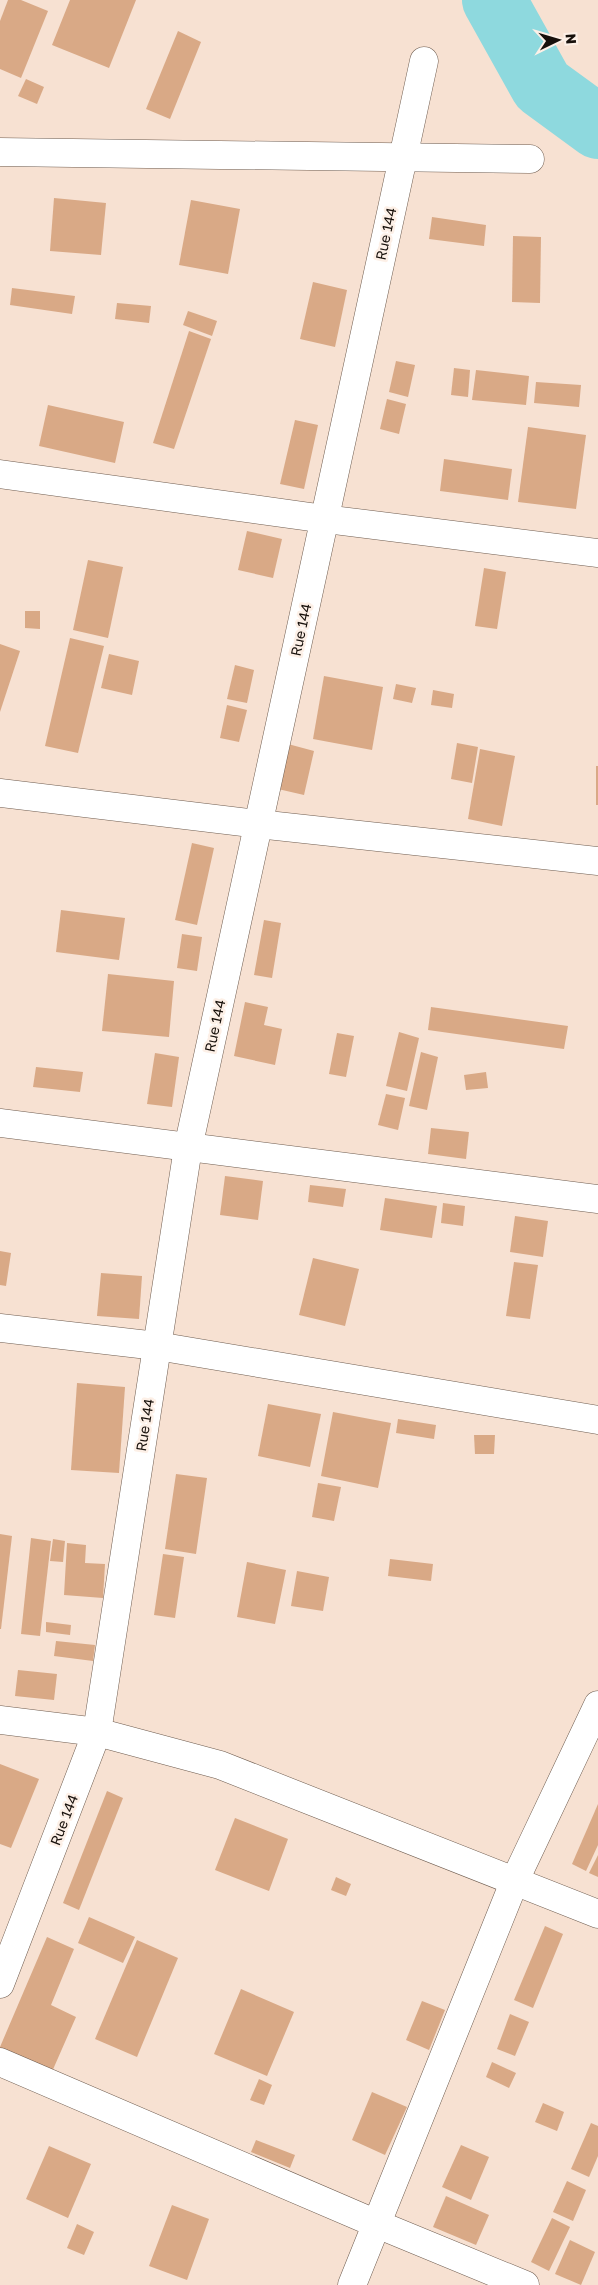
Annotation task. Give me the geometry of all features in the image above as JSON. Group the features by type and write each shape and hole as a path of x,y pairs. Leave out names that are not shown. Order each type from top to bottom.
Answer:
{"street":[{"name":"Rue 144","path":"0,1984 97,1732 188,1148 424,62"},
{"path":"0,152 402,159 530,159"},
{"path":"0,474 325,519 598,553"},
{"path":"0,793 258,824 598,860"},
{"path":"0,1124 598,1199"},
{"path":"0,1328 157,1346 598,1420"},
{"path":"352,2285 515,1880 598,1705"},
{"path":"0,1720 97,1732 220,1765 598,1914"},
{"path":"0,2062 377,2224 526,2285"}],"building":[{"path":"8,0 21,0 48,11 21,78 0,69 0,21"},
{"path":"70,0 136,0 109,68 52,45"},
{"path":"178,31 201,42 170,119 146,109"},
{"path":"26,79 44,87 37,104 18,96"},
{"path":"54,198 106,203 101,255 50,251"},
{"path":"191,200 240,209 228,274 179,265"},
{"path":"432,217 486,225 484,246 429,239"},
{"path":"513,236 541,237 540,303 512,302"},
{"path":"313,282 347,290 335,347 300,339"},
{"path":"12,288 75,296 72,314 10,305"},
{"path":"117,303 151,306 149,323 115,319"},
{"path":"188,311 217,321 212,336 183,325"},
{"path":"189,331 211,339 174,449 153,443"},
{"path":"396,361 415,365 408,397 389,392"},
{"path":"454,368 470,370 468,397 451,395"},
{"path":"476,370 529,376 526,405 472,400"},
{"path":"536,382 581,385 579,407 534,403"},
{"path":"387,399 406,404 399,434 380,429"},
{"path":"48,405 124,422 115,463 39,446"},
{"path":"295,420 318,425 304,489 280,484"},
{"path":"528,427 586,435 576,509 518,502"},
{"path":"444,459 512,469 508,500 440,491"},
{"path":"247,531 282,539 273,578 238,570"},
{"path":"88,560 123,567 108,638 73,630"},
{"path":"484,568 506,572 497,629 475,626"},
{"path":"25,611 40,611 40,629 25,628"},
{"path":"70,638 104,646 78,753 45,746"},
{"path":"0,644 20,651 0,712"},
{"path":"109,654 139,661 132,695 101,688"},
{"path":"235,665 254,670 247,703 227,699"},
{"path":"324,676 383,687 372,750 313,739"},
{"path":"396,684 416,688 412,703 393,699"},
{"path":"433,690 454,694 452,708 431,705"},
{"path":"227,705 247,710 239,742 220,738"},
{"path":"457,743 478,747 472,783 451,779"},
{"path":"288,744 314,751 304,795 278,789"},
{"path":"480,749 515,756 502,826 468,819"},
{"path":"596,766 598,766 598,805 596,805"},
{"path":"192,843 214,848 197,925 175,920"},
{"path":"61,910 125,918 119,960 56,952"},
{"path":"264,920 281,923 272,978 254,975"},
{"path":"182,934 202,937 197,971 177,968"},
{"path":"108,974 174,981 169,1037 102,1031"},
{"path":"245,1002 268,1007 264,1025 282,1029 275,1065 234,1056"},
{"path":"431,1007 568,1026 564,1049 428,1030"},
{"path":"399,1032 419,1038 407,1091 386,1086"},
{"path":"337,1033 354,1036 346,1077 329,1074"},
{"path":"421,1052 438,1057 427,1110 409,1106"},
{"path":"155,1053 179,1057 172,1107 147,1104"},
{"path":"36,1067 83,1072 80,1092 33,1087"},
{"path":"486,1072 488,1088 466,1090 464,1075"},
{"path":"386,1094 405,1098 398,1130 378,1125"},
{"path":"431,1128 469,1132 466,1159 428,1154"},
{"path":"225,1176 263,1181 258,1220 220,1215"},
{"path":"310,1185 346,1189 343,1207 308,1202"},
{"path":"385,1198 437,1206 432,1238 380,1230"},
{"path":"443,1203 465,1206 463,1226 441,1223"},
{"path":"515,1216 548,1221 543,1257 510,1252"},
{"path":"0,1251 11,1253 6,1286 0,1285"},
{"path":"313,1258 359,1269 345,1326 299,1315"},
{"path":"514,1262 538,1265 530,1319 506,1316"},
{"path":"101,1273 142,1276 139,1319 97,1316"},
{"path":"77,1383 125,1387 119,1473 71,1470"},
{"path":"268,1404 321,1414 310,1467 258,1456"},
{"path":"333,1412 391,1423 378,1488 321,1476"},
{"path":"398,1419 436,1425 434,1439 396,1433"},
{"path":"474,1435 495,1435 494,1454 475,1454"},
{"path":"176,1474 207,1478 196,1554 165,1549"},
{"path":"318,1483 341,1487 334,1521 312,1517"},
{"path":"0,1534 12,1536 1,1629 0,1629"},
{"path":"31,1538 51,1541 40,1636 21,1634"},
{"path":"53,1539 65,1541 63,1562 50,1561"},
{"path":"67,1543 86,1545 85,1563 105,1564 103,1598 64,1595"},
{"path":"163,1554 184,1557 175,1618 154,1615"},
{"path":"390,1559 433,1564 431,1581 388,1576"},
{"path":"247,1562 286,1570 275,1624 237,1617"},
{"path":"297,1571 329,1577 323,1611 291,1606"},
{"path":"46,1622 71,1625 70,1635 46,1632"},
{"path":"56,1641 95,1645 93,1661 54,1656"},
{"path":"18,1670 57,1674 54,1700 15,1696"},
{"path":"0,1764 39,1779 11,1848 0,1844"},
{"path":"107,1791 123,1798 79,1910 63,1903"},
{"path":"598,1804 598,1845 586,1871 572,1864"},
{"path":"235,1818 288,1839 269,1891 215,1870"},
{"path":"598,1855 598,1877 589,1873"},
{"path":"336,1877 351,1884 346,1896 331,1890"},
{"path":"89,1917 135,1937 123,1963 78,1943"},
{"path":"545,1926 563,1934 533,2008 514,2000"},
{"path":"47,1937 74,1949 51,2005 76,2017 51,2074 0,2053 0,2047"},
{"path":"137,1940 178,1958 137,2057 95,2039"},
{"path":"241,1989 294,2012 267,2076 214,2054"},
{"path":"422,2001 445,2010 429,2050 406,2040"},
{"path":"510,2014 529,2022 515,2056 497,2049"},
{"path":"492,2062 516,2073 509,2088 486,2077"},
{"path":"259,2079 272,2085 264,2105 250,2100"},
{"path":"372,2092 407,2107 385,2155 352,2140"},
{"path":"543,2103 564,2112 557,2131 535,2122"},
{"path":"591,2123 598,2126 598,2156 589,2177 571,2169"},
{"path":"256,2140 295,2155 290,2168 251,2152"},
{"path":"461,2145 489,2157 471,2200 442,2187"},
{"path":"49,2146 91,2164 68,2218 26,2199"},
{"path":"567,2181 586,2190 573,2221 553,2212"},
{"path":"446,2196 489,2215 476,2245 433,2227"},
{"path":"172,2205 209,2219 187,2280 149,2266"},
{"path":"552,2218 570,2227 549,2271 531,2262"},
{"path":"77,2224 94,2232 84,2255 67,2248"},
{"path":"570,2240 595,2252 581,2285 555,2274"}],"waterway":[{"path":"494,0 542,86 598,127"}]}
